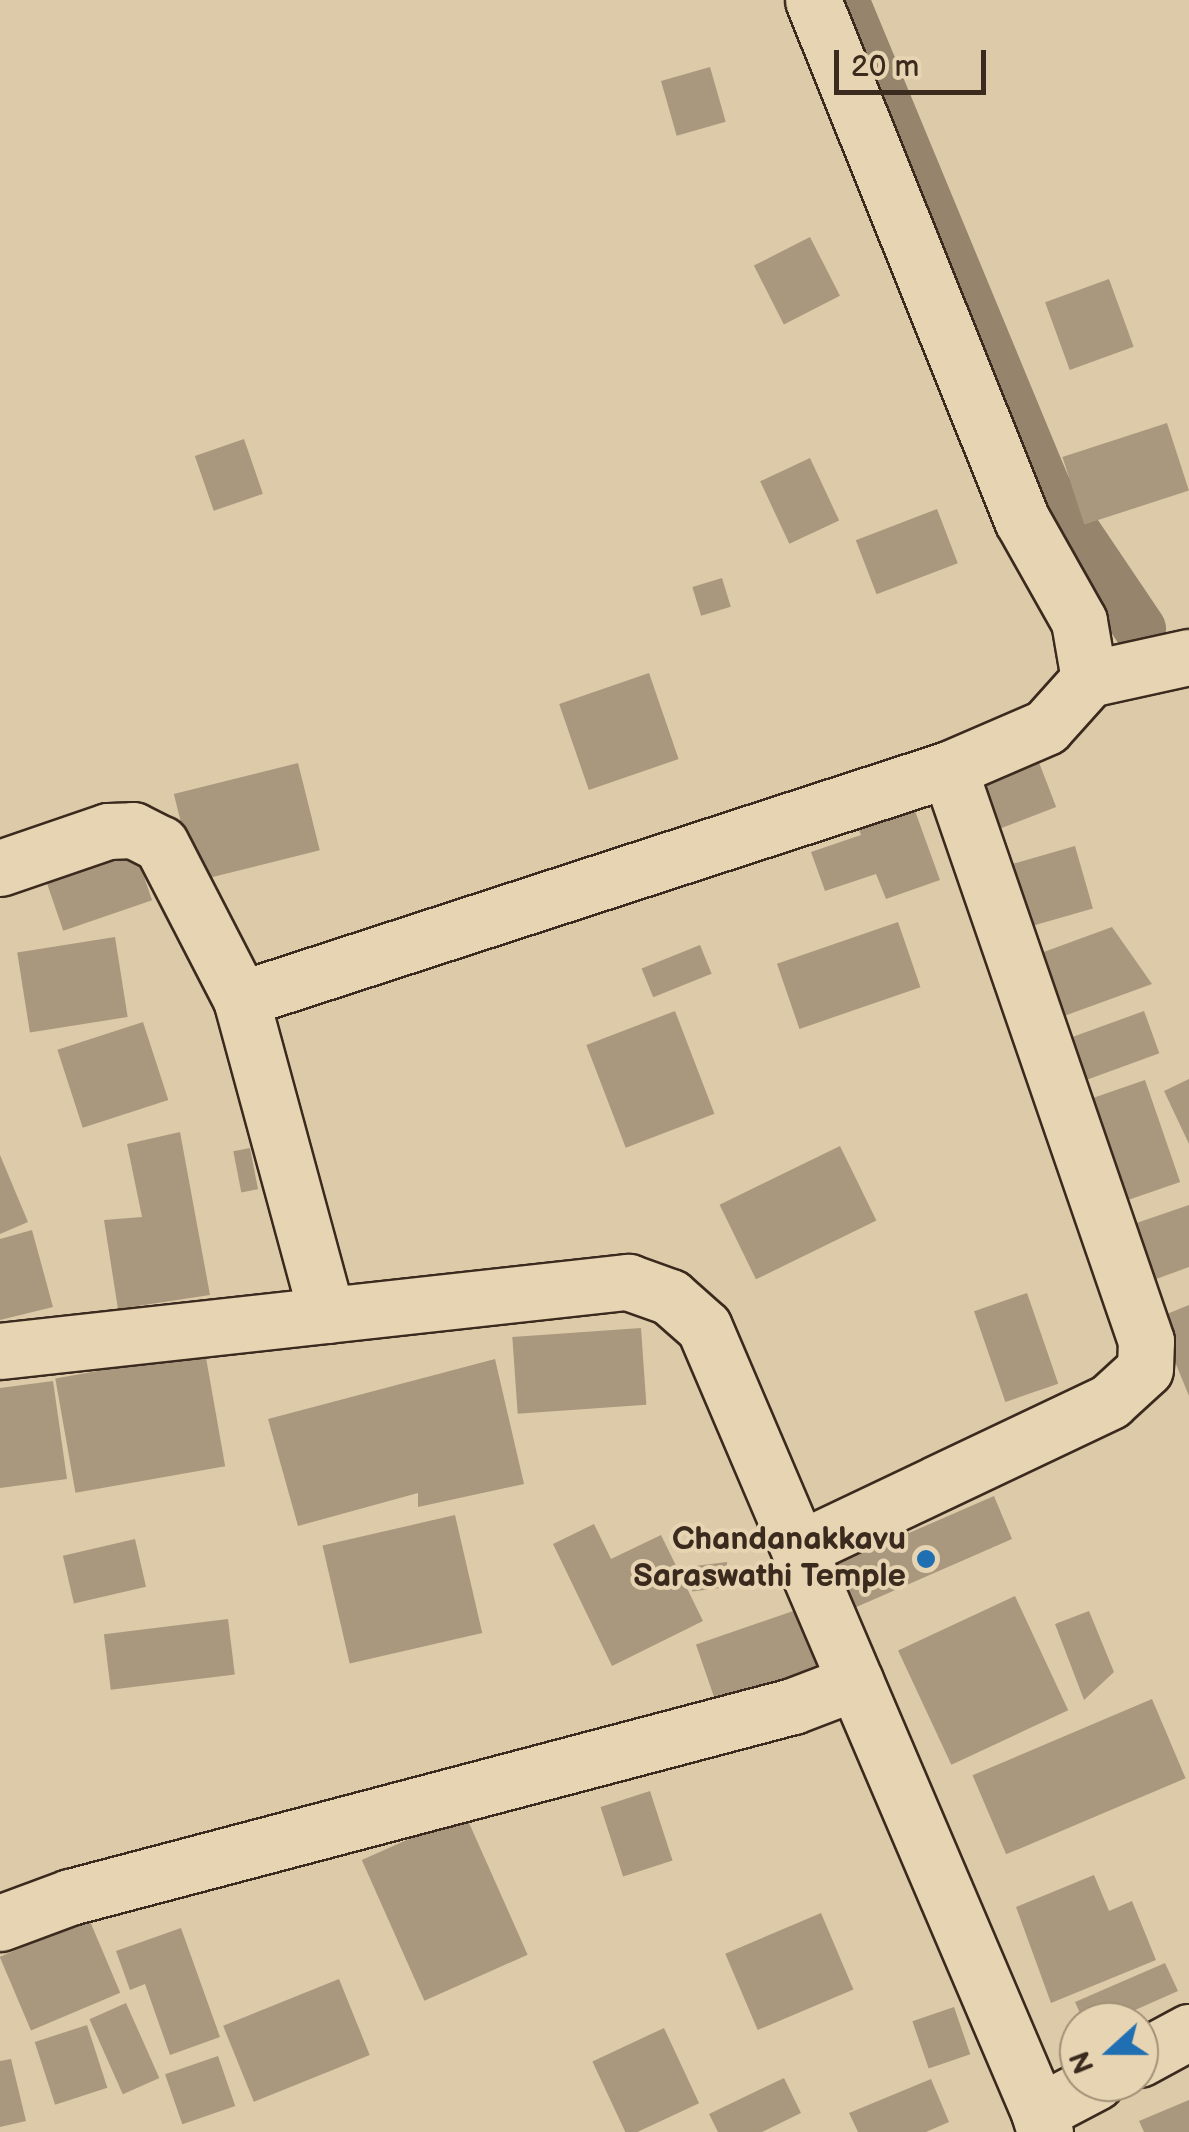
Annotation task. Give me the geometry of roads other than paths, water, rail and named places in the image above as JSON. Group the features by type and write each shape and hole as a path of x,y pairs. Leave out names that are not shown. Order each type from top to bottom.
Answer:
{"street":[{"path":"814,0 1015,503 1079,621 1089,679"},
{"path":"241,999 949,769 1046,727 1089,679 1189,657"},
{"path":"801,1548 1110,1401 1145,1369 1146,1341 949,769"},
{"path":"0,868 108,831 133,830 160,844 241,999 327,1315"},
{"path":"0,1351 628,1282 670,1297 704,1327 1042,2122 1069,2102"},
{"path":"0,1923 70,1897 793,1706 856,1682"},
{"path":"1159,2048 1189,2032"}],"waterway":[{"path":"843,0 1045,488 1140,629"}],"place":[{"name":"Chandanakkavu Saraswathi Temple","path":"926,1559"}]}
